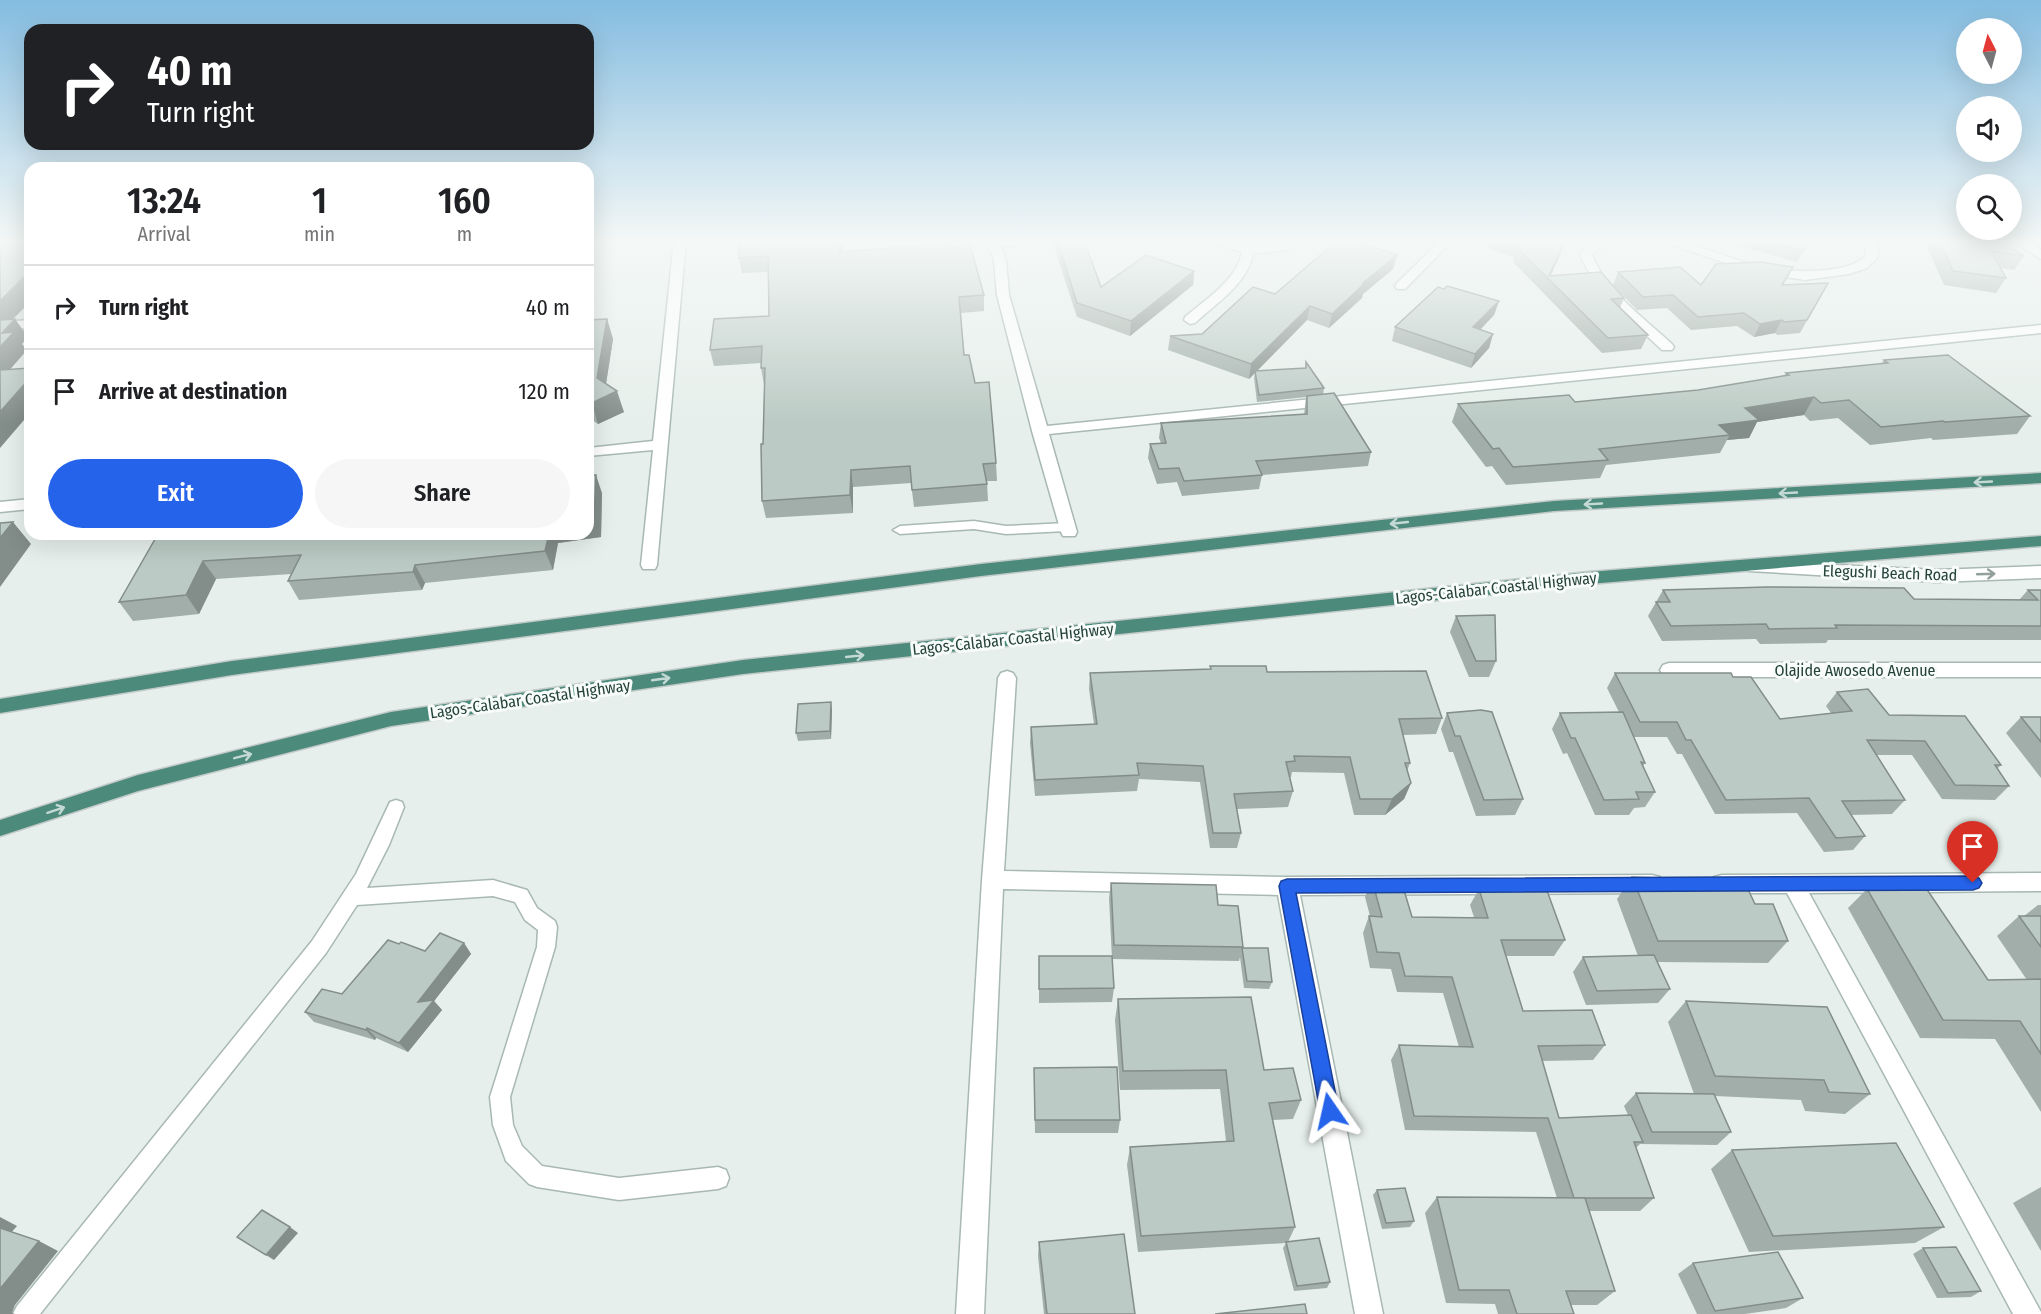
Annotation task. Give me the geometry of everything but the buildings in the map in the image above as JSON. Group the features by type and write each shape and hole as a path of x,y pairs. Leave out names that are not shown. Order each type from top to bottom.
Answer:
{"highway":[{"path":"0,706 244,667 981,570 1519,510 2041,478"},
{"name":"Lagos-Calabar Coastal Highway","path":"0,828 138,783 403,717 755,666 1589,578 2041,542"}],"street":[{"path":"649,565 674,301"},
{"path":"1005,301 1068,529"},
{"path":"1190,320 1210,301"},
{"path":"1621,301 1667,347"},
{"path":"0,326 24,324"},
{"path":"1039,430 2041,329"},
{"path":"594,451 661,445"},
{"path":"0,507 24,505"},
{"name":"Elegushi Beach Road","path":"1739,566 1937,576 2041,572"},
{"name":"Olajide Awosedo Avenue","path":"1668,670 2041,670"},
{"path":"970,1314 993,880 1007,678"},
{"path":"993,880 1287,886 1676,884"},
{"path":"1699,884 2041,882"},
{"path":"1793,884 2028,1314"},
{"path":"1287,886 1369,1314"}],"lane":[{"path":"900,530 974,525 1006,530 1068,529"},
{"path":"25,1314 319,947 354,897 381,848 396,807"},
{"path":"354,897 493,888 521,896 531,914 548,927 546,948 500,1097 503,1125 514,1153 537,1176 619,1189 718,1178"}],"route":[{"path":"1330,1111 1287,886 1973,883"}]}
